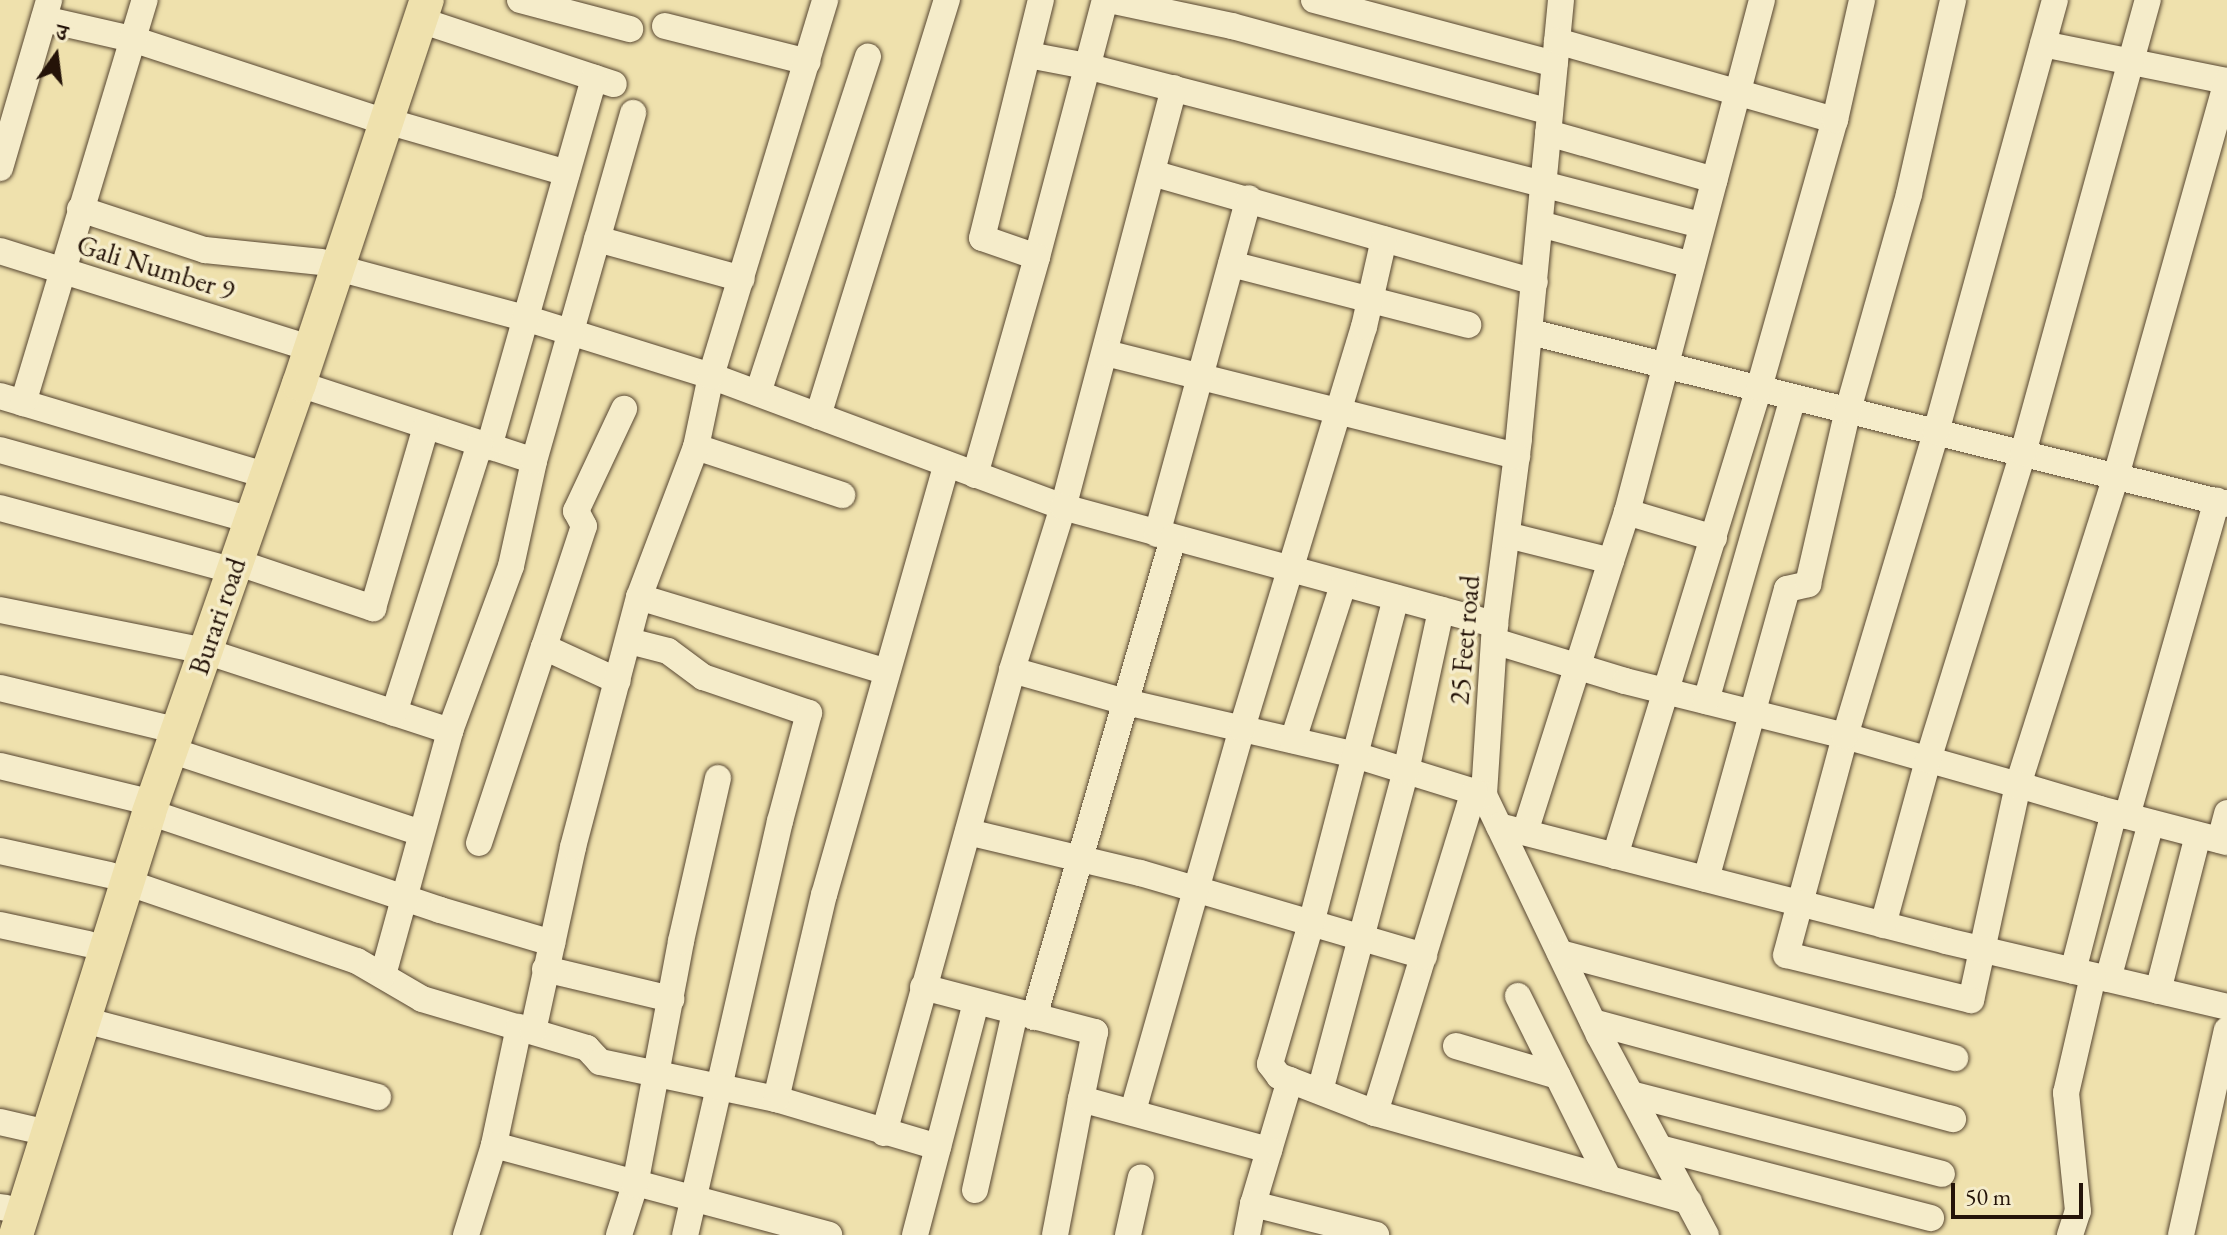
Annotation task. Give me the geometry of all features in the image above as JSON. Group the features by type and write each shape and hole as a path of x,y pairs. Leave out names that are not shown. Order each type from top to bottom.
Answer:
{"main road":[{"name":"Burari road","path":"11,1223 16,1125 117,878 226,564 299,384 330,265 419,7"},
{"name":"Burari road","path":"226,564 236,516 294,343 330,265"},
{"name":"Burari road","path":"11,1223 84,1020 117,878"}],"street":[{"path":"145,0 61,271 12,399 251,471"},
{"path":"520,0 630,29"},
{"path":"466,1235 545,969 639,597 696,447 711,376 825,0"},
{"path":"818,416 947,0"},
{"path":"1037,257 982,238 1041,0"},
{"path":"975,475 1037,257 1086,66 1107,0 1232,26 1549,122 1714,180"},
{"path":"1314,0 1738,92 1835,120"},
{"name":"25 Feet road","path":"1561,0 1530,332 1479,793 1499,826 1593,1022 1706,1235"},
{"path":"1525,832 1575,666 1627,512 1762,0"},
{"path":"1615,856 1759,388 1835,120 1862,0"},
{"path":"1706,879 1787,589 1808,584 1848,410 1909,194 1953,0"},
{"path":"2043,44 2227,81 2220,135 2018,785 1971,1000 1786,955 1845,736 1936,432 2055,0"},
{"path":"1883,925 1928,760 2023,453 2148,0"},
{"path":"394,713 485,446 567,173 604,81 419,7"},
{"path":"0,168 46,9 379,119 567,173"},
{"path":"665,26 808,62"},
{"path":"1028,55 1174,88 1701,225"},
{"path":"758,393 868,57"},
{"path":"884,1133 1012,670 1063,507 1106,353 1174,88"},
{"path":"383,975 450,731 511,566 534,461 633,113"},
{"path":"1152,173 1249,198 1535,282"},
{"path":"975,1190 1025,1015 1079,858 1126,702 1200,379 1249,198"},
{"path":"80,209 205,250 330,265 525,318 711,376 1063,507 1441,610 1575,666 1845,736 2215,839"},
{"path":"1540,224 1692,265"},
{"path":"597,239 742,279"},
{"path":"1133,1111 1242,728 1364,327 1384,239"},
{"name":"Gali Number 9","path":"0,251 294,343"},
{"path":"1231,264 1468,325"},
{"path":"1530,332 2222,502 2131,817 2091,975 2066,1093 2078,1211 2070,1235"},
{"path":"1106,353 1517,456"},
{"path":"299,384 534,461"},
{"path":"1706,701 1793,397"},
{"path":"479,843 584,528 576,511 624,409"},
{"path":"0,508 226,564 373,608 426,427"},
{"path":"696,447 842,495"},
{"path":"0,450 236,516"},
{"path":"776,1099 824,895 947,464"},
{"path":"1627,512 1714,538"},
{"path":"1507,535 1611,561"},
{"path":"1293,740 1343,585"},
{"path":"639,597 887,672"},
{"path":"1396,598 1311,924 1270,1058 1272,1070 1375,1113 1689,1201"},
{"path":"0,610 197,650 450,731"},
{"path":"1320,1091 1406,771 1441,610"},
{"path":"629,641 668,651 703,677 809,713 777,837 722,1086 685,1235"},
{"path":"544,647 618,681"},
{"path":"1012,670 1126,702 1355,755 1479,793 1375,1113"},
{"path":"0,688 167,739 421,833"},
{"path":"0,766 142,806 440,910 552,943"},
{"path":"619,1235 635,1185 718,778"},
{"path":"2158,991 2227,813"},
{"path":"2091,975 2131,817"},
{"path":"1499,826 1883,925 2227,1007"},
{"path":"968,832 1079,858 1424,956"},
{"path":"0,851 117,878 357,961 422,999 592,1050 600,1062 776,1099 938,1147"},
{"path":"0,925 88,944"},
{"path":"1560,953 1955,1058"},
{"path":"545,969 671,999"},
{"path":"923,987 1095,1032 1055,1235"},
{"path":"1518,996 1609,1179"},
{"path":"915,1235 976,1002"},
{"path":"84,1020 378,1097"},
{"path":"1593,1022 1953,1119"},
{"path":"2181,1235 2227,1030"},
{"path":"1456,1046 1558,1076"},
{"path":"1247,1235 1253,1204 1290,1080"},
{"path":"1631,1094 1942,1174"},
{"path":"1081,1099 1269,1150"},
{"path":"494,1145 829,1235"},
{"path":"1660,1148 1931,1218"},
{"path":"1128,1235 1141,1177"},
{"path":"1253,1204 1376,1235"}]}
